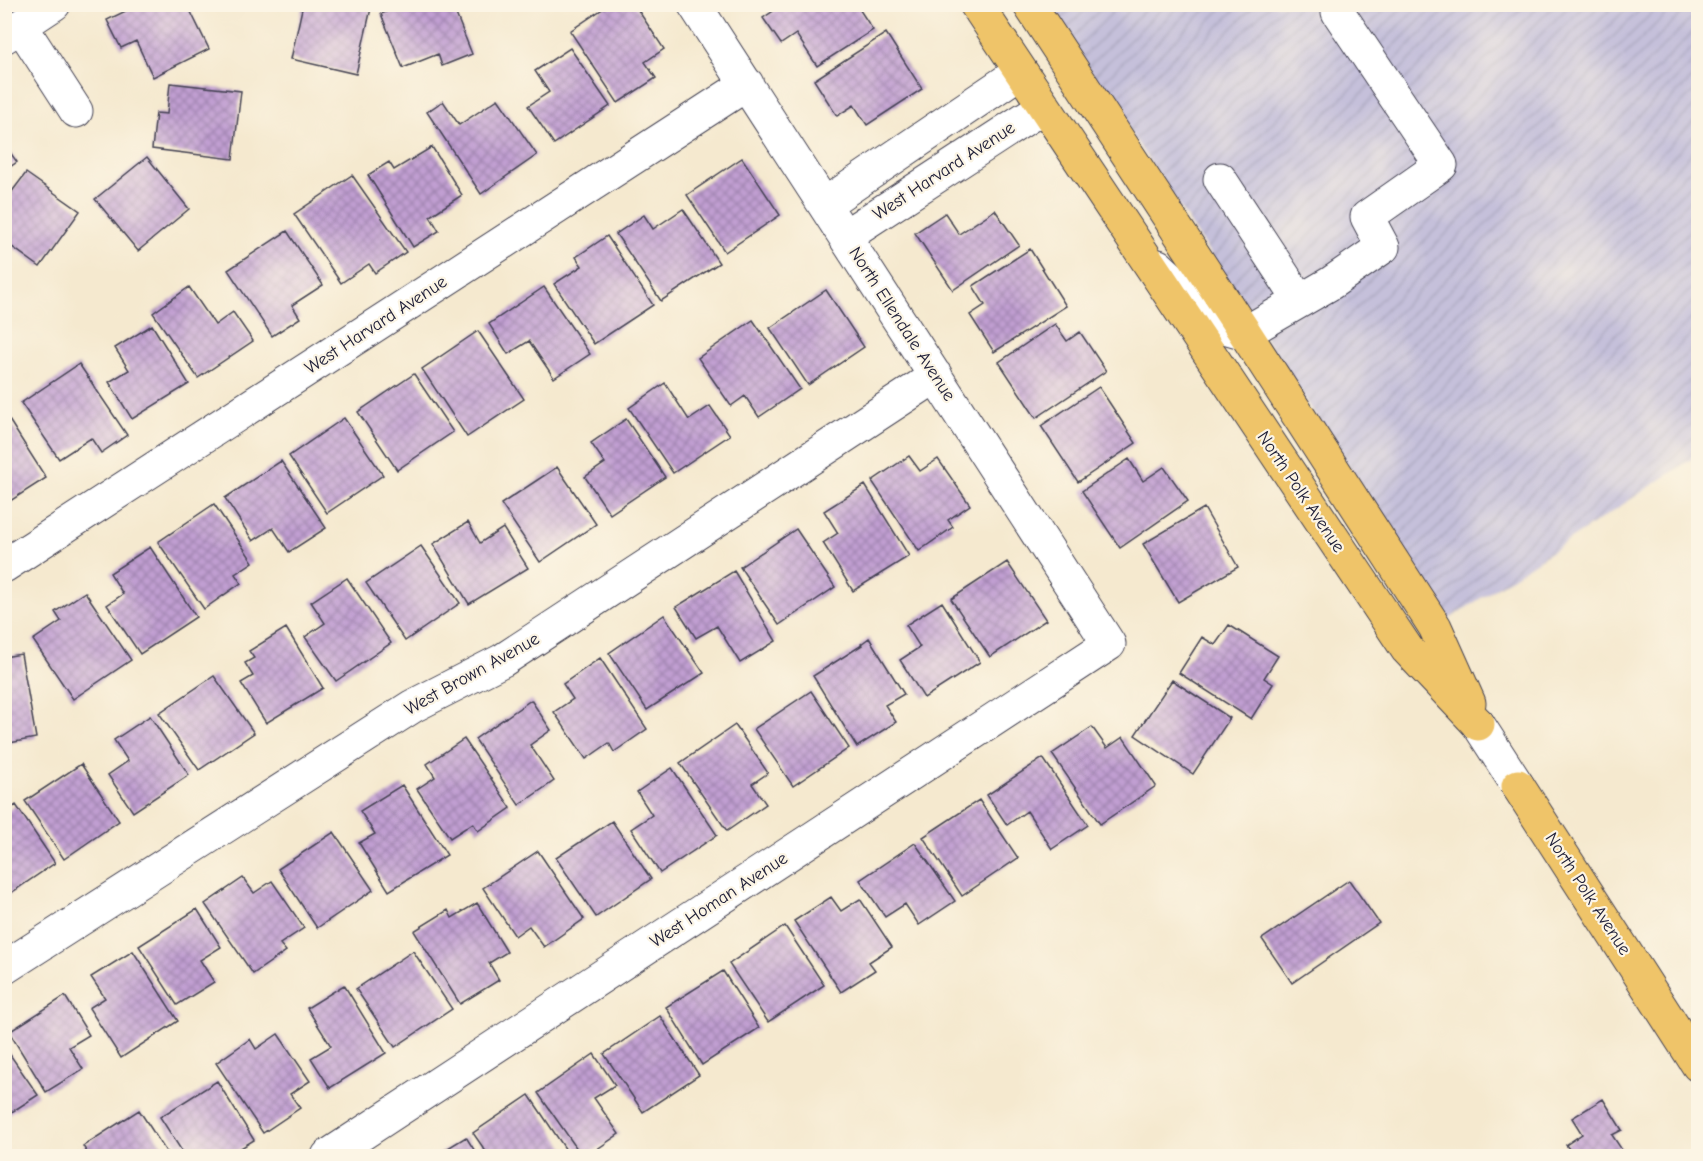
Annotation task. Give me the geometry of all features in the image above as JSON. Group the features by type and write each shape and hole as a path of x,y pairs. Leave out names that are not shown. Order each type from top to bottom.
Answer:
{"main road":[{"name":"North Polk Avenue","path":"976,4 1407,649 1478,724"},
{"name":"North Polk Avenue","path":"1029,4 1435,627 1478,724"},
{"name":"North Polk Avenue","path":"1518,786 1698,1065"}],"street":[{"path":"54,4 13,32 76,111"},
{"name":"North Ellendale Avenue","path":"694,4 1109,644"},
{"path":"1245,333 1331,283 1383,247 1367,217 1441,165 1338,12"},
{"path":"825,204 1020,72"},
{"name":"West Harvard Avenue","path":"4,566 747,84"},
{"name":"West Harvard Avenue","path":"845,236 1043,106"},
{"path":"1220,178 1300,300"},
{"name":"North Polk Avenue","path":"1138,249 1224,327 1245,333"},
{"name":"West Brown Avenue","path":"4,968 414,706 503,660 936,376"},
{"name":"West Homan Avenue","path":"328,1156 1109,644"},
{"name":"North Polk Avenue","path":"1478,724 1518,786"}],"shaded area":[{"path":"1047,5 1698,5 1698,455 1449,619"}],"building":[{"path":"140,4 187,4 209,49 153,77 136,41 121,48 107,20"},
{"path":"303,4 323,7 324,4 372,4 356,74 291,59"},
{"path":"404,4 452,4 472,54 442,66 438,54 403,68 381,14"},
{"path":"610,4 634,4 664,49 645,62 656,78 618,103 570,31"},
{"path":"784,4 856,4 873,30 817,66 796,34 781,44 763,18"},
{"path":"886,33 922,89 867,125 854,105 837,116 814,80"},
{"path":"570,48 610,106 554,144 528,106 549,92 535,71"},
{"path":"170,83 241,91 233,159 152,149 156,113 167,114"},
{"path":"498,99 537,155 481,194 427,112 443,101 459,125"},
{"path":"4,144 17,162 4,171"},
{"path":"432,147 462,195 430,216 439,231 413,247 368,175 389,162 394,170"},
{"path":"147,157 189,209 138,251 95,199"},
{"path":"742,158 780,215 725,252 687,195"},
{"path":"26,173 80,211 40,267 4,241 4,202"},
{"path":"352,175 406,252 375,273 369,264 341,283 294,214"},
{"path":"683,209 719,263 661,301 616,234 644,215 653,229"},
{"path":"995,210 1019,245 953,290 915,233 945,213 959,234"},
{"path":"287,231 323,285 292,305 300,318 272,336 228,270"},
{"path":"607,236 653,305 594,344 554,284 582,266 576,257"},
{"path":"1030,249 1066,306 994,352 970,315 985,305 973,286"},
{"path":"189,287 215,325 233,312 253,341 198,378 153,313"},
{"path":"544,287 590,354 554,378 529,341 508,354 489,324"},
{"path":"826,290 864,347 808,385 770,328"},
{"path":"753,320 800,389 759,417 745,396 731,406 698,358"},
{"path":"1055,324 1067,341 1080,332 1106,371 1036,418 999,362"},
{"path":"152,325 189,384 132,419 109,382 129,370 115,348"},
{"path":"478,331 524,399 467,437 422,369"},
{"path":"79,364 127,435 101,453 91,438 59,459 21,403"},
{"path":"414,374 453,432 397,470 358,412"},
{"path":"665,383 689,420 710,406 730,435 673,473 629,408"},
{"path":"1099,387 1136,443 1078,482 1041,426"},
{"path":"4,412 46,478 4,505"},
{"path":"344,418 383,475 327,513 289,456"},
{"path":"626,419 665,477 610,514 585,477 605,463 591,443"},
{"path":"909,456 920,471 938,459 970,505 948,520 953,527 919,551 872,481"},
{"path":"1129,459 1143,481 1164,467 1188,501 1120,548 1082,491"},
{"path":"281,461 326,528 289,552 273,528 253,541 225,498"},
{"path":"557,467 596,524 540,562 501,504"},
{"path":"865,485 909,556 853,591 823,543 838,533 824,511"},
{"path":"214,504 253,562 235,574 241,583 204,609 158,542"},
{"path":"1204,508 1238,567 1178,602 1143,544"},
{"path":"468,522 480,543 503,528 528,568 469,604 433,544"},
{"path":"796,529 835,587 779,625 740,567"},
{"path":"421,546 460,603 405,641 366,583"},
{"path":"150,547 196,617 140,654 107,605 123,594 110,573"},
{"path":"1007,562 1046,620 990,657 951,599"},
{"path":"734,571 776,641 740,663 717,626 696,638 676,607"},
{"path":"347,578 391,643 336,681 305,637 325,623 311,602"},
{"path":"85,592 131,660 73,699 33,640 61,621 55,612"},
{"path":"942,602 980,662 924,698 900,660 920,647 906,625"},
{"path":"664,615 704,673 647,710 609,653"},
{"path":"1229,625 1278,656 1264,678 1273,684 1251,719 1179,673 1202,637 1215,645"},
{"path":"286,628 323,688 266,723 241,683 253,676 245,663 254,658 249,651"},
{"path":"869,638 904,694 885,705 896,722 857,747 813,676 862,645"},
{"path":"21,654 36,738 4,744 4,657"},
{"path":"600,658 647,729 614,752 609,743 586,759 554,712 573,699 563,684"},
{"path":"214,676 254,733 199,770 159,713"},
{"path":"1172,680 1230,718 1193,774 1135,735"},
{"path":"811,691 849,748 793,786 754,729"},
{"path":"531,700 551,730 530,745 554,781 519,805 475,739"},
{"path":"150,716 189,775 133,812 108,775 128,761 114,740"},
{"path":"735,725 768,773 752,784 766,804 727,831 680,763"},
{"path":"1092,727 1107,748 1123,737 1156,786 1100,824 1052,754"},
{"path":"464,739 511,808 478,831 473,823 450,838 417,789 435,777 427,764"},
{"path":"1043,758 1088,825 1052,849 1027,811 1007,825 987,795"},
{"path":"81,764 119,821 64,859 25,801"},
{"path":"672,768 717,835 660,873 631,829 652,815 637,792"},
{"path":"402,785 447,855 389,891 359,843 375,834 360,811"},
{"path":"979,800 1018,858 962,896 923,837"},
{"path":"16,805 55,863 5,897 5,813"},
{"path":"612,821 651,879 596,917 556,858"},
{"path":"334,832 373,890 317,928 278,869"},
{"path":"915,843 955,901 919,925 905,904 885,917 860,880"},
{"path":"538,851 584,919 544,947 529,926 515,936 483,888"},
{"path":"243,878 254,893 272,881 304,928 280,944 286,951 253,974 205,904"},
{"path":"1349,880 1379,923 1292,983 1262,939"},
{"path":"831,897 841,911 860,899 892,947 869,962 875,970 841,992 794,921"},
{"path":"477,903 507,952 489,963 499,980 460,1004 414,931 448,910 452,918"},
{"path":"197,909 221,947 200,960 214,982 177,1005 139,946"},
{"path":"785,926 824,985 768,1022 729,964"},
{"path":"133,951 178,1021 121,1058 89,1008 105,998 91,977"},
{"path":"413,951 452,1009 395,1047 356,989"},
{"path":"723,971 759,1028 702,1065 666,1007"},
{"path":"344,985 386,1053 330,1088 311,1058 331,1046 307,1008"},
{"path":"65,996 89,1035 69,1047 83,1069 46,1092 9,1032"},
{"path":"660,1016 699,1075 643,1112 604,1054"},
{"path":"278,1034 310,1081 290,1094 300,1108 263,1133 216,1063 250,1039 256,1049"},
{"path":"4,1046 38,1095 4,1117"},
{"path":"594,1054 615,1085 594,1098 619,1134 587,1156 582,1156 538,1093"},
{"path":"217,1081 254,1140 228,1156 185,1156 160,1117"},
{"path":"529,1095 568,1153 563,1156 489,1156 473,1133"},
{"path":"1603,1099 1622,1130 1612,1135 1626,1156 1574,1156 1566,1145 1582,1134 1572,1118"},
{"path":"139,1110 169,1156 89,1156 83,1146"},
{"path":"466,1137 478,1156 435,1156"}]}
